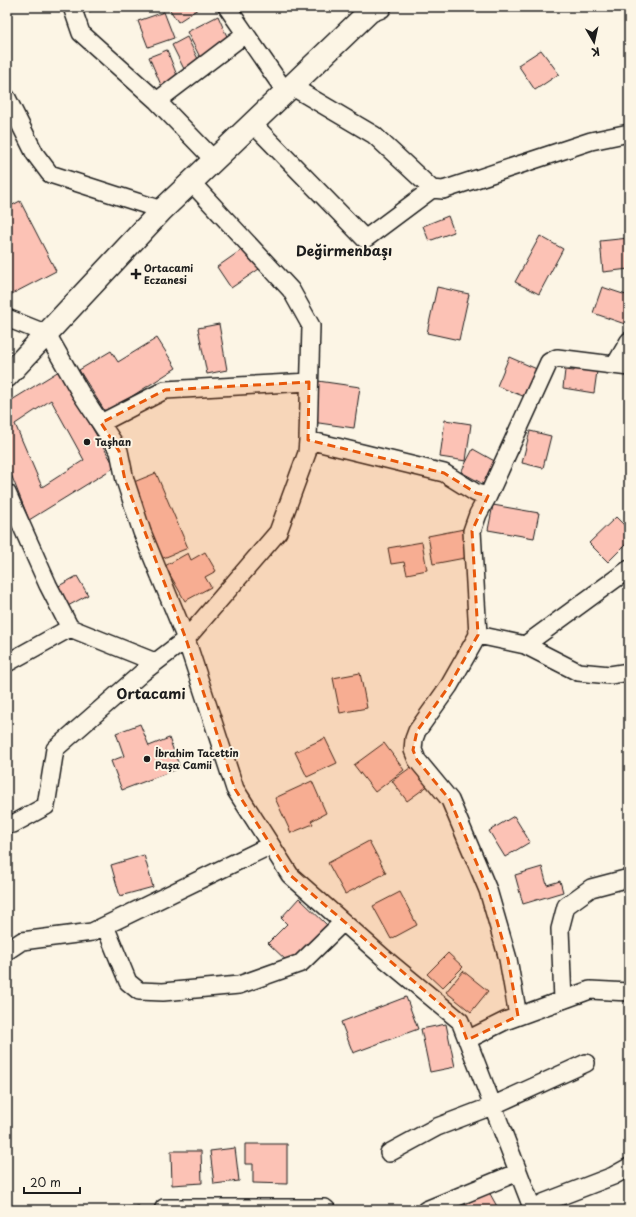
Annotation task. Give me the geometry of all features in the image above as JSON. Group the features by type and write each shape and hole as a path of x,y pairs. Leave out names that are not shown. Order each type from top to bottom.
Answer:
{"street":[{"path":"72,7 81,33 157,101 214,160"},
{"path":"226,7 288,89 374,135 432,189 443,190 591,141 629,133"},
{"path":"7,376 162,210 370,11 380,7"},
{"path":"157,101 245,34"},
{"path":"7,98 35,154 50,174 162,210"},
{"path":"252,123 365,239 432,189"},
{"path":"7,825 13,824 46,806 55,749 143,672 186,639 278,532 307,454 311,326 291,290 191,182"},
{"path":"7,318 47,334 80,392 119,451 125,480 142,532 186,639 235,789 290,875 460,1021 533,1210"},
{"path":"518,1016 508,959 488,890 450,800 417,760 413,750 414,739 417,731 449,686 478,635 472,531 478,514 488,496 549,362 557,358 622,366 629,340"},
{"path":"101,423 165,390 309,382"},
{"path":"308,440 444,473 476,493 488,496"},
{"path":"7,493 48,585 70,628 156,662"},
{"path":"526,645 629,570"},
{"path":"7,663 70,628"},
{"path":"478,635 526,645 578,672 610,675 629,672"},
{"path":"7,951 22,941 92,932 271,846"},
{"path":"563,1000 560,930 566,906 591,888 629,878"},
{"path":"105,926 128,982 138,991 163,992 239,986 302,963 343,922"},
{"path":"467,1040 518,1016 590,990 629,992"},
{"path":"389,1153 437,1127 492,1106 586,1063"},
{"path":"541,1210 543,1202 613,1176 629,1167"},
{"path":"426,1210 518,1172"},
{"path":"163,1210 164,1208 325,1208 327,1210"}],"highlighted area":[{"path":"309,382 308,440 444,473 476,493 488,496 472,531 478,635 449,686 417,731 413,750 417,760 450,800 488,890 508,959 518,1016 467,1040 460,1021 290,875 235,789 186,639 125,480 119,451 101,423 165,390"}],"building":[{"path":"77,7 105,7 79,14"},
{"path":"168,7 201,7 178,22"},
{"path":"164,12 174,38 148,47 138,21"},
{"path":"218,16 229,41 201,59 187,32"},
{"path":"187,37 200,63 185,71 172,45"},
{"path":"167,50 178,78 161,85 149,57"},
{"path":"541,50 559,74 535,90 518,65"},
{"path":"20,201 56,271 10,295 7,288 7,208"},
{"path":"448,216 454,232 429,241 423,226"},
{"path":"540,236 563,249 539,294 515,282"},
{"path":"629,238 629,269 603,272 600,241"},
{"path":"247,246 262,267 231,288 217,267"},
{"path":"437,287 469,294 459,340 427,333"},
{"path":"602,287 629,296 629,313 625,324 593,313"},
{"path":"219,324 227,370 207,374 198,328"},
{"path":"157,338 176,368 106,413 79,370 111,351 118,362"},
{"path":"509,357 539,370 528,398 497,386"},
{"path":"576,361 598,364 594,393 563,388 565,370 574,371"},
{"name":"Taşhan","path":"59,371 115,467 29,520 7,464 7,403","holes":["51,400 84,460 42,487 15,424"]},
{"path":"318,381 360,387 354,428 312,422"},
{"path":"445,420 471,424 466,461 440,457"},
{"path":"530,431 551,436 543,468 522,463"},
{"path":"473,449 498,463 485,485 461,472"},
{"path":"156,473 188,548 161,559 129,484"},
{"path":"493,505 539,513 534,538 488,530"},
{"path":"616,517 629,530 629,541 608,562 589,543"},
{"path":"464,529 470,557 433,564 428,536"},
{"path":"422,542 427,570 407,574 404,562 391,564 388,548"},
{"path":"205,552 216,571 205,577 211,587 185,601 165,566 188,553 191,560"},
{"path":"77,576 88,595 66,607 55,588"},
{"path":"360,673 367,708 340,713 333,678"},
{"name":"İbrahim Tacettin Paşa Camii","path":"140,724 149,746 169,738 180,768 122,790 111,761 124,756 116,733"},
{"path":"325,738 337,763 307,777 295,752"},
{"path":"384,743 404,770 375,792 354,765"},
{"path":"414,765 429,785 407,801 392,781"},
{"path":"312,781 326,813 311,821 313,824 291,833 275,798"},
{"path":"514,816 530,842 505,857 489,831"},
{"path":"369,841 386,873 345,894 328,863"},
{"path":"144,855 153,887 120,896 111,865"},
{"path":"542,867 547,885 560,881 563,892 523,904 515,875"},
{"path":"400,892 417,925 391,939 373,906"},
{"path":"299,898 327,925 290,964 268,943 287,924 281,918"},
{"path":"448,953 463,967 442,988 427,974"},
{"path":"463,971 488,991 471,1012 446,992"},
{"path":"406,997 418,1029 353,1053 341,1022"},
{"path":"446,1024 455,1067 430,1072 421,1029"},
{"path":"245,1144 287,1144 287,1184 253,1183 253,1164 245,1164"},
{"path":"235,1148 239,1181 214,1184 210,1151"},
{"path":"171,1151 201,1151 202,1183 172,1185"},
{"path":"489,1192 499,1210 468,1210 465,1204"},
{"path":"139,1206 140,1210 103,1210"}],"place":[{"name":"Ortacami Eczanesi","path":"136,274"},
{"name":"Taşhan","path":"87,442"},
{"name":"İbrahim Tacettin Paşa Camii","path":"147,759"}],"district":[{"name":"Değirmenbaşı","path":"344,251"},
{"name":"Ortacami","path":"151,694"}]}
